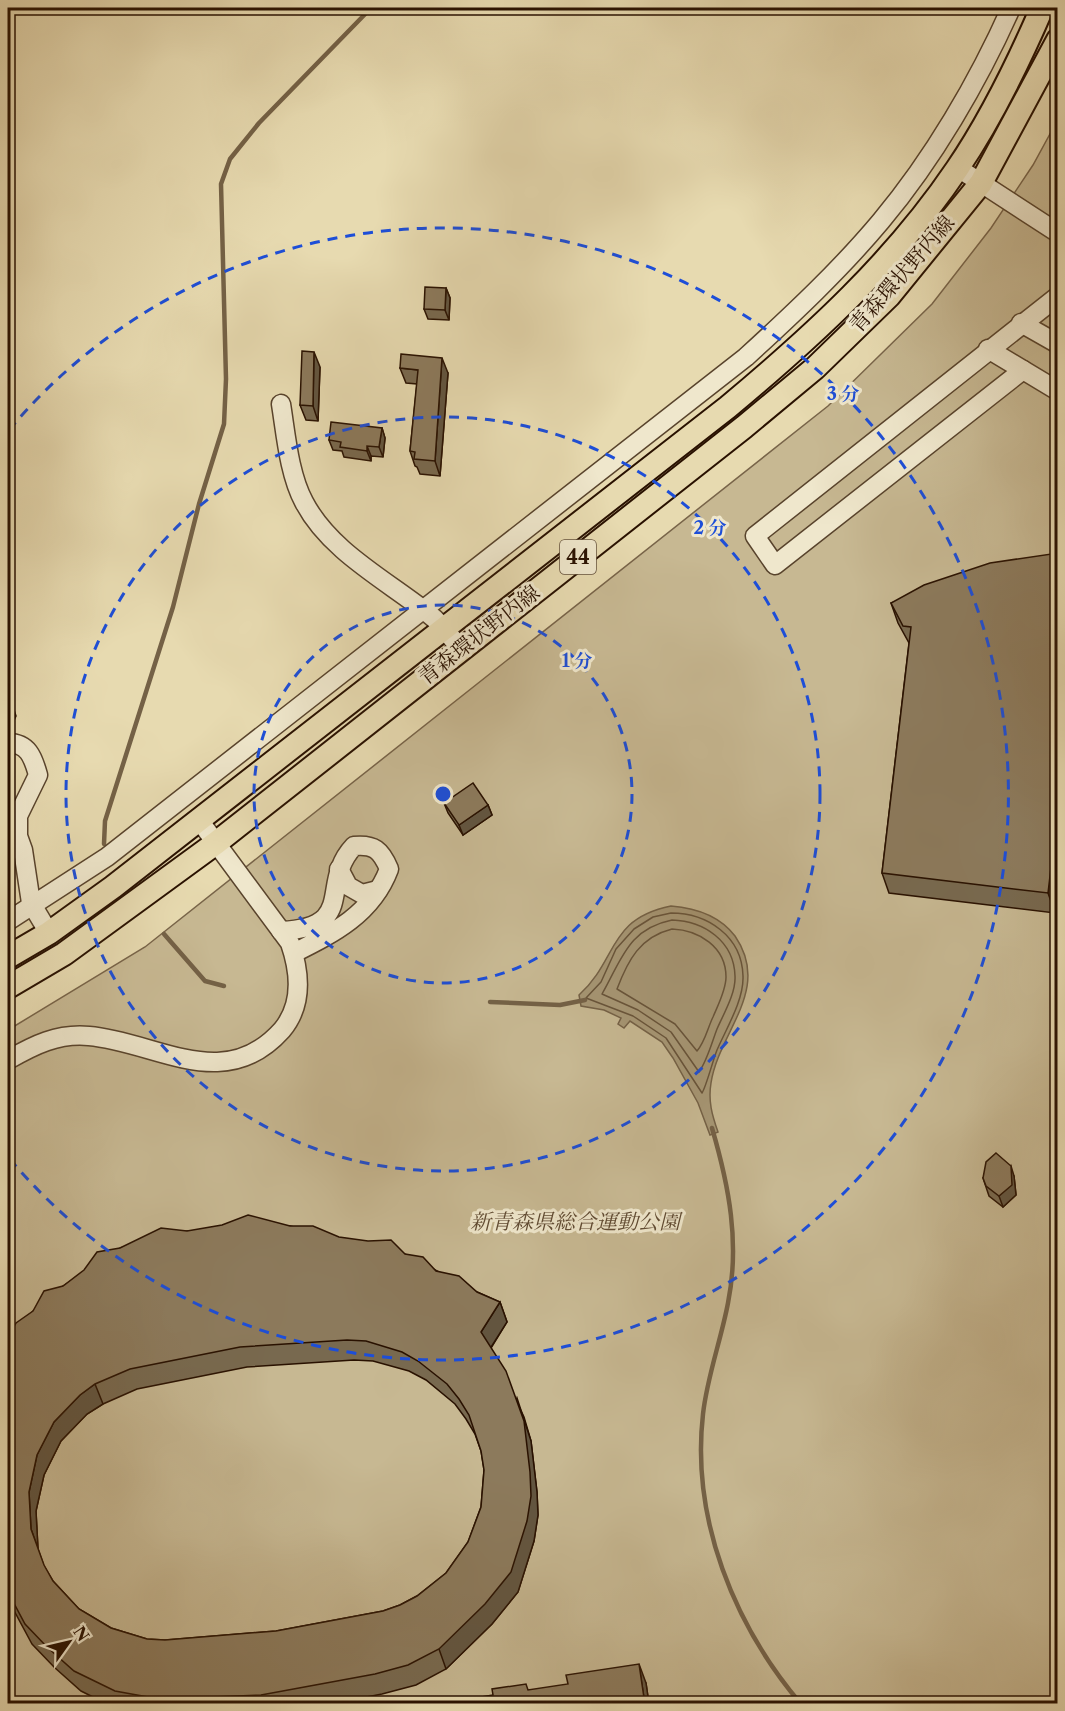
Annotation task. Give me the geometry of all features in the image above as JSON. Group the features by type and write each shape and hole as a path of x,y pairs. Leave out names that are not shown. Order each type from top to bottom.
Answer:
{"main road":[{"name":"青森環状野内線","path":"8,957 49,933 113,887 547,549 798,348 864,284 918,221 958,168 1042,8"},
{"name":"青森環状野内線","path":"8,987 64,954 216,843 744,427 815,368 889,296 981,183 1058,40"},
{"path":"547,549 563,569"}],"street":[{"path":"8,921 34,907 107,857 746,357 833,274 881,220 926,160 964,97 1011,8"},
{"path":"958,168 1058,233"},
{"path":"1023,370 775,565 755,536 1058,296"},
{"path":"1022,323 1058,344"},
{"path":"988,350 1058,391"},
{"path":"281,404 289,452 303,501 317,522 351,555 424,610 444,628 461,650"},
{"path":"8,742 25,747 33,757 38,775 18,816 18,836 34,907 49,933"},
{"path":"8,1060 40,1042 63,1036 90,1036 198,1062 219,1063 239,1059 275,1037 288,1022 299,986 294,953 281,931 199,820"},
{"path":"281,931 305,930 326,918 336,900 342,858 354,846 369,844 382,853 389,869 378,890 353,920 294,953"},
{"path":"339,869 348,885 362,894 378,890"}],"green space":[{"name":"新青森県総合運動公園","path":"1057,121 1057,1703 8,1703 8,1030 145,947 828,406 932,304 991,228 1033,165"}],"water":[{"path":"671,906 698,911 722,923 735,936 745,956 748,974 746,993 716,1064 711,1083 711,1108 718,1132 710,1135 698,1103 662,1042 630,1021 624,1028 618,1024 621,1018 604,1010 581,1006 579,995 592,982 616,942 635,920 650,912"}],"building":[{"path":"425,287 446,288 445,310 424,309"},
{"path":"302,351 314,352 313,406 300,405"},
{"path":"401,354 442,358 435,461 414,459 415,452 410,451 418,370 400,368"},
{"path":"331,422 382,428 379,447 367,446 367,451 340,447 341,442 329,440"},
{"path":"1058,553 1058,808 1048,893 882,873 911,627 903,626 891,603 924,585 990,563"},
{"path":"8,704 13,707 8,719"},
{"path":"473,783 488,805 459,825 444,803"},
{"path":"996,1153 1011,1166 1012,1185 999,1196 986,1186 983,1178 986,1162"},
{"path":"248,1215 290,1226 313,1226 339,1237 368,1241 391,1240 405,1254 423,1257 436,1271 459,1276 477,1292 500,1302 481,1332 506,1371 524,1421 531,1496 527,1521 511,1572 485,1604 439,1649 408,1665 375,1674 261,1695 159,1699 115,1691 74,1671 25,1624 8,1592 8,1336 16,1323 33,1311 44,1291 63,1286 84,1270 97,1252 120,1248 161,1228 187,1231 222,1225","holes":["347,1340 366,1341 402,1352 418,1361 447,1384 469,1415 481,1451 484,1470 481,1507 468,1542 446,1573 417,1596 383,1611 276,1631 165,1640 147,1639 111,1628 79,1609 53,1581 44,1565 31,1529 29,1492 37,1455 54,1422 80,1395 95,1384 130,1369 240,1347"]},
{"path":"639,1664 644,1698 605,1704 439,1704 493,1695 492,1689 526,1684 528,1690 568,1684 566,1675"}],"waterway":[{"path":"104,844 105,821 173,607 199,504 224,424 226,379 221,184 230,159 259,123 371,8"},
{"path":"164,934 205,981 224,986"},
{"path":"490,1002 560,1005 585,1000"},
{"path":"712,1128 728,1193 733,1258 728,1303 703,1414 701,1453 704,1492 711,1531 722,1569 737,1605 777,1673 801,1704"}]}
